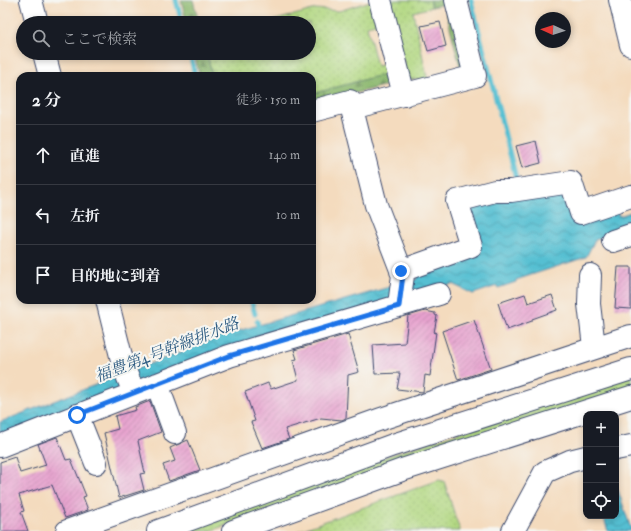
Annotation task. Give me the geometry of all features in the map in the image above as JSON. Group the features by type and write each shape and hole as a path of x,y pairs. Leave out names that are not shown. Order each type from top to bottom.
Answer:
{"street":[{"path":"31,0 35,16"},
{"path":"380,0 404,95"},
{"path":"352,108 475,76 456,0"},
{"path":"620,0 631,44"},
{"path":"46,60 49,72"},
{"path":"316,110 350,101 376,205 402,273 399,305"},
{"path":"402,273 471,246 457,201 495,191 511,191 571,182 581,213 631,196"},
{"path":"590,275 589,304 594,347"},
{"path":"0,446 133,391 157,384 229,356 439,294"},
{"path":"108,304 124,368 133,391"},
{"path":"67,531 381,419 594,347 631,336"},
{"path":"158,531 393,445 631,369"},
{"path":"157,384 175,433"},
{"path":"233,531 402,470 631,397"},
{"path":"77,415 96,462"},
{"path":"513,531 545,472 578,459"}],"green space":[{"path":"181,0 193,0 197,16 185,16"},
{"path":"374,0 381,23 367,26 377,66 391,63 392,72 316,93 316,72 211,72 209,60 316,60 316,16 290,16 316,9 339,11"},
{"path":"387,0 430,0 432,7 413,12 428,81 408,79"},
{"path":"430,0 448,0 465,66 462,74 444,4 432,7"},
{"path":"196,60 209,60 211,72 199,72"},
{"path":"392,72 395,83 316,103 316,93"},
{"path":"631,375 631,388 387,467 210,531 176,531 373,461"},
{"path":"439,480 444,481 460,531 298,531"}],"water":[{"path":"568,188 579,219 616,207 619,216 631,212 631,225 623,230 595,240 586,257 516,280 516,282 498,288 497,286 473,294 452,284 0,436 0,422 221,336 417,279 415,270 477,248 463,204"},
{"path":"619,493 631,531 608,531 604,519 619,519"}],"building":[{"path":"440,22 446,46 428,51 421,26"},
{"path":"536,141 541,163 522,168 516,146"},
{"path":"618,267 631,267 631,309 615,308"},
{"path":"525,294 528,303 552,295 557,310 507,330 498,303"},
{"path":"425,311 435,313 437,316 430,376 425,375 423,392 397,389 400,373 375,374 373,345 405,343 408,316"},
{"path":"474,320 491,369 458,380 442,331"},
{"path":"348,334 359,372 348,375 346,418 342,420 321,418 285,429 289,439 262,448 251,422 255,421 245,392 268,383 271,389 298,380 293,360 297,359 294,350"},
{"path":"150,401 161,432 138,441 145,473 140,474 144,490 119,498 104,433 118,429 115,416 136,410 135,407"},
{"path":"57,437 66,460 71,459 86,496 83,497 88,510 65,518 52,485 19,495 24,511 21,512 28,531 0,531 0,462 15,457 20,473 46,465 38,444"},
{"path":"188,440 200,470 169,481 163,465 175,461 170,448"}],"waterway":[{"path":"176,0 180,16"},
{"path":"471,0 517,182"},
{"path":"192,60 194,72"},
{"path":"252,304 255,314"},
{"path":"257,321 259,330"}],"route":[{"path":"77,415 229,356 399,306 403,275 401,271"}],"water label":[{"name":"福豊第4号幹線排水路","path":"167,350"}]}
